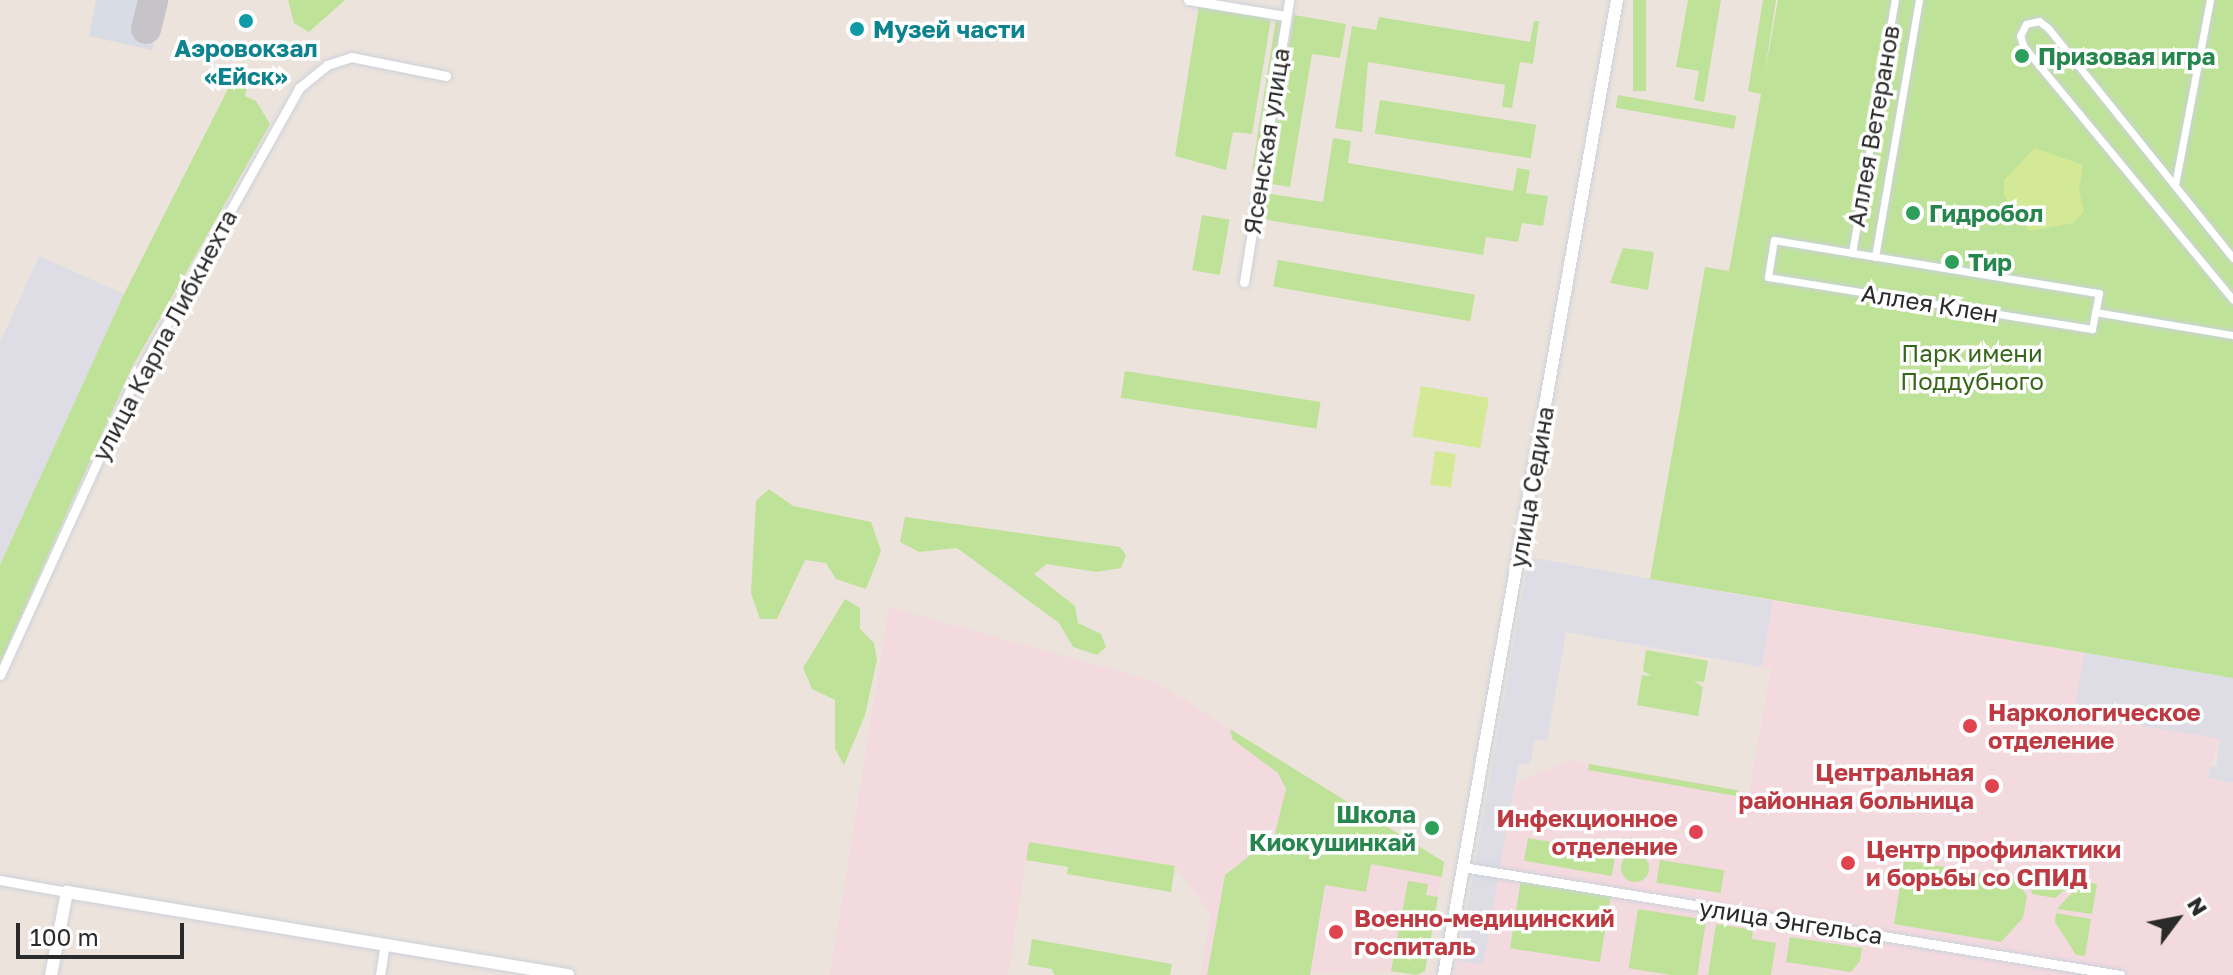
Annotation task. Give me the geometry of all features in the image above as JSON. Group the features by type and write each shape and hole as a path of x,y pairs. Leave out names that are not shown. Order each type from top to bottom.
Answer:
{"street":[{"path":"1188,0 1286,16"},
{"name":"Ясенская улица","path":"1244,282 1289,0"},
{"name":"улица Седина","path":"1444,975 1617,0"},
{"name":"Аллея Ветеранов","path":"1852,253 1895,0"},
{"path":"1875,257 1919,0"},
{"path":"2175,185 2210,0"},
{"path":"2233,258 2048,28 2034,21 2020,36 2036,62 2233,300"},
{"name":"улица Карла Либкнехта","path":"0,675 132,386 299,88 327,65 351,57 446,76"},
{"name":"Аллея Клен","path":"1852,253 1774,240 1768,277 2092,329 2095,312"},
{"path":"1852,253 2099,293 2095,312 2233,335"},
{"name":"улица Энгельса","path":"1463,867 2120,975"},
{"path":"0,880 568,975"},
{"path":"51,975 67,892"},
{"path":"380,975 385,945"}],"shaded area":[{"path":"96,0 164,0 152,50 89,36"},
{"path":"39,256 124,294 0,565 0,343"},
{"path":"1529,557 1773,601 1762,667 1566,632 1547,741 1535,739 1530,764 1519,763 1483,966 1458,961"},
{"name":"Центральная районная больница","path":"1773,601 2084,653 2074,715 2220,739 2207,778 2233,783 2233,975 1455,975 1457,961 1483,965 1515,783 1570,760 1749,792 1771,669 1762,667"},
{"path":"889,607 1154,681 1444,862 1425,971 1200,975 1211,914 1175,866 1029,842 1008,975 830,975"},
{"path":"2084,653 2233,678 2233,783 2207,778 2209,766 2216,767 2220,739 2073,715"}],"green space":[{"path":"288,0 345,0 309,32 294,23"},
{"path":"1633,0 1646,0 1646,91 1633,91"},
{"path":"1688,0 1721,0 1704,102 1694,100 1699,71 1676,67"},
{"name":"Парк имени Поддубного","path":"1763,0 1776,0 1764,77 1778,0 2233,0 2233,678 1650,579 1705,267 1729,271 1761,94 1748,91"},
{"path":"1199,6 1271,18 1252,134 1233,132 1226,170 1175,156"},
{"path":"1294,15 1346,24 1340,58 1312,54 1290,187 1266,183"},
{"path":"1379,17 1530,42 1534,21 1539,21 1533,64 1520,62 1512,108 1502,107 1505,85 1368,62 1362,132 1335,128 1352,26 1376,30"},
{"path":"1276,19 1282,20 1258,171 1252,170"},
{"path":"232,81 247,87 245,96 256,101 270,124 131,369 0,663 0,565 124,294"},
{"path":"1618,95 1736,116 1734,129 1616,108"},
{"path":"1380,100 1536,125 1531,158 1375,134"},
{"path":"1333,138 1351,141 1348,163 1513,191 1517,168 1530,170 1526,193 1548,196 1543,226 1522,223 1518,242 1486,237 1483,255 1261,219 1265,193 1323,202"},
{"path":"2035,148 2083,165 2079,191 2084,211 2074,223 2030,231 2004,195 2004,180"},
{"path":"1202,215 1230,220 1220,275 1192,270"},
{"path":"1623,248 1654,252 1648,290 1610,283"},
{"path":"1278,260 1475,295 1470,321 1273,287"},
{"path":"1125,371 1321,402 1316,429 1121,398"},
{"path":"1421,386 1489,398 1480,448 1412,436"},
{"path":"1435,451 1456,454 1451,488 1430,485"},
{"path":"769,489 793,506 871,522 881,551 866,589 836,579 826,563 805,560 777,619 760,619 751,593 756,501"},
{"path":"905,517 1120,547 1126,555 1121,568 1096,572 1047,564 1034,574 1075,606 1078,623 1101,634 1106,647 1097,655 1073,647 1059,623 957,548 919,552 900,542"},
{"path":"845,599 860,608 860,629 874,643 877,660 865,715 844,765 835,749 835,700 812,689 803,668"},
{"path":"1646,650 1708,661 1704,682 1694,681 1703,687 1698,716 1637,705 1642,675 1652,676 1643,671"},
{"path":"1230,729 1444,862 1442,877 1371,864 1366,892 1325,885 1310,975 1207,975 1225,875 1274,837 1286,789 1278,773 1232,739"},
{"path":"1589,764 1739,790 1738,796 1588,770"},
{"path":"1528,838 1616,853 1612,876 1524,861"},
{"path":"1029,842 1175,866 1171,892 1067,874 1068,867 1026,860"},
{"path":"1635,854 1645,858 1649,868 1645,878 1635,882 1625,878 1621,868 1625,858"},
{"path":"1660,860 1724,870 1721,893 1656,883"},
{"path":"1904,860 2015,879 2027,896 2023,918 2001,942 1894,924"},
{"path":"2030,873 2077,880 2055,898 2032,894"},
{"path":"1521,879 1611,893 1600,962 1510,948"},
{"path":"1408,881 1428,884 1426,895 1438,897 1425,971 1416,975 1391,971"},
{"path":"2083,881 2097,884 2092,914 2057,909"},
{"path":"1638,909 1706,920 1697,975 1671,975 1629,968"},
{"path":"2056,913 2091,919 2085,956 2076,955 2055,922"},
{"path":"1716,924 1753,930 1752,939 1776,943 1771,975 1708,975"},
{"path":"1790,937 1862,948 1860,961 1851,972 1786,962"},
{"path":"1032,939 1172,964 1170,975 1054,975 1052,969 1028,965"}],"taxiway":[{"path":"146,29 153,0"}],"place":[{"name":"Аэровокзал «Ейск»","path":"246,21"},
{"name":"Музей части","path":"857,29"},
{"name":"Призовая игра","path":"2022,56"},
{"name":"Гидробол","path":"1913,213"},
{"name":"Тир","path":"1952,262"},
{"name":"Наркологическое отделение","path":"1970,726"},
{"name":"Центральная районная больница","path":"1992,786"},
{"name":"Школа Киокушинкай","path":"1432,828"},
{"name":"Инфекционное отделение","path":"1696,832"},
{"name":"Центр профилактики и борьбы со СПИД","path":"1848,863"},
{"name":"Военно-медицинский госпиталь","path":"1336,932"}]}
